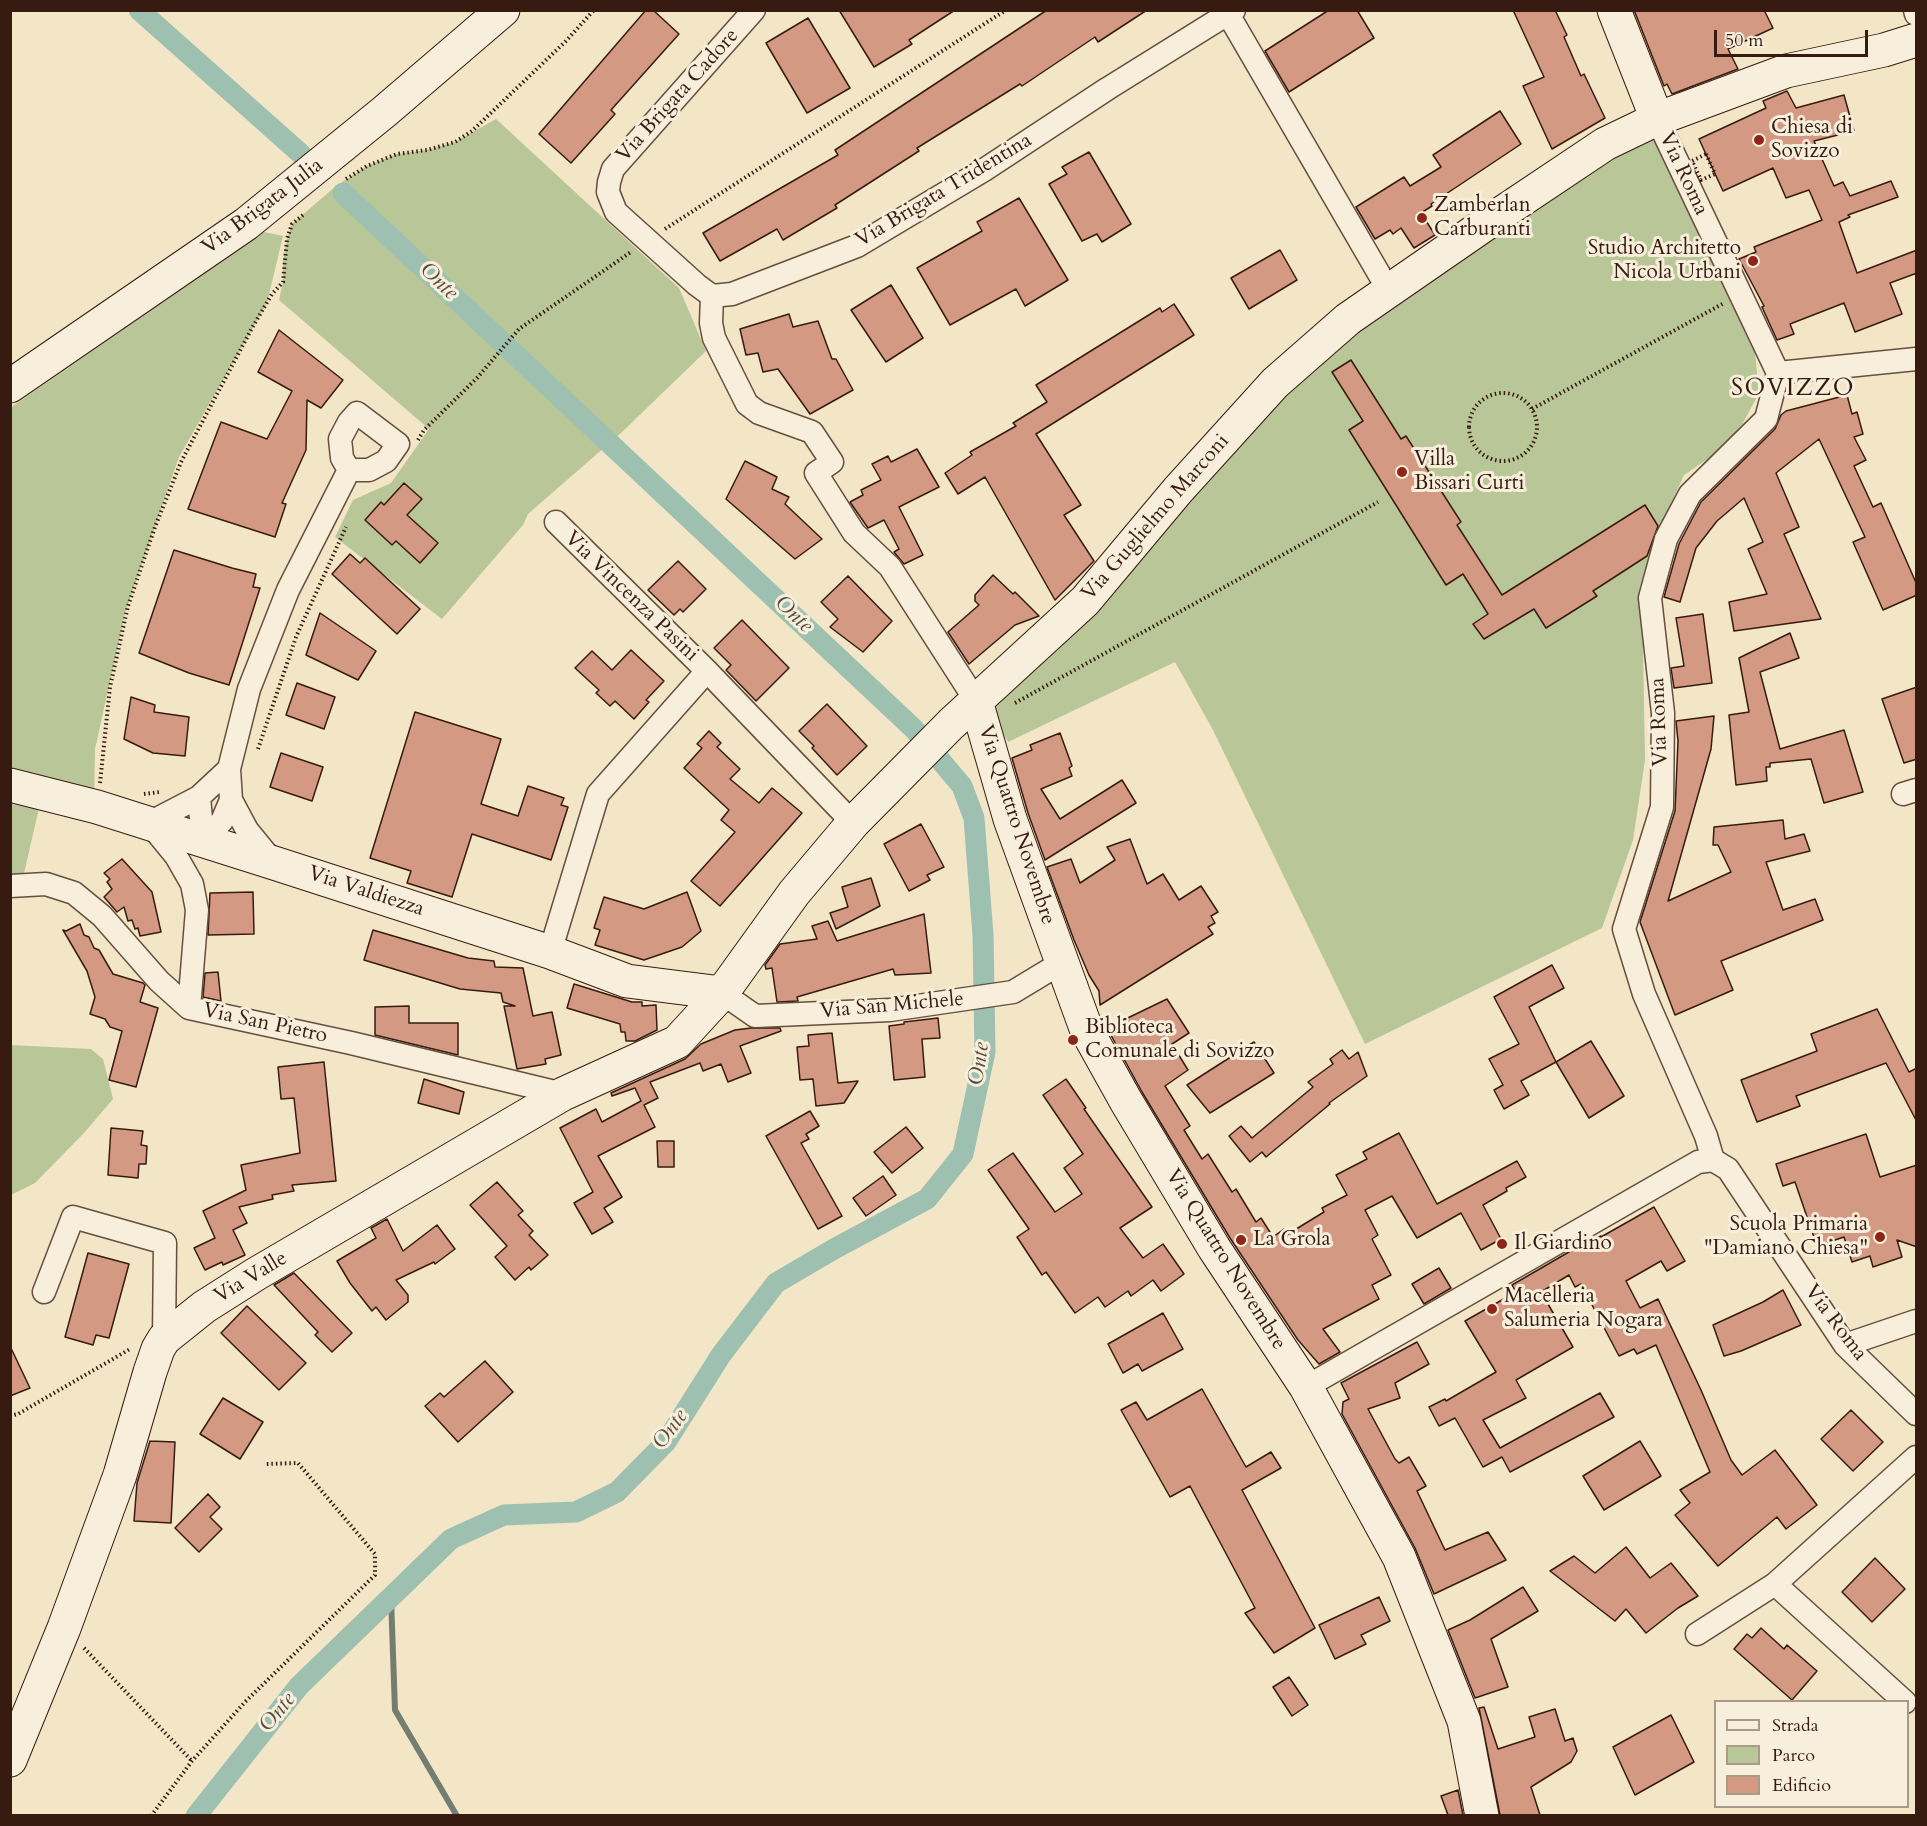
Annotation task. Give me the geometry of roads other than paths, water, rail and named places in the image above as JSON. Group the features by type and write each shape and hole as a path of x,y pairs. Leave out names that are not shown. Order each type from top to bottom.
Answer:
{"street":[{"name":"Via Brigata Julia","path":"10,386 246,224 384,112 503,10"},
{"name":"Via Brigata Cadore","path":"712,296 616,212 610,202 608,192 613,169 754,10"},
{"name":"Via Roma","path":"1614,10 1657,119 1778,373 1766,419 1690,494 1666,539 1650,598 1663,713 1662,807 1624,929 1644,994 1706,1136 1713,1160 1728,1169 1845,1345 1917,1414"},
{"path":"1231,12 1389,291"},
{"name":"Via Brigata Tridentina","path":"712,296 732,294 857,246 984,170 1107,89 1231,12"},
{"name":"Via Guglielmo Marconi","path":"722,993 788,901 853,823 951,724 979,711 1085,601 1178,490 1275,383 1348,319 1605,144 1657,119 1786,71 1884,50 1917,40"},
{"path":"712,296 711,323 714,338 747,404 759,413 812,432 824,468 854,533 890,567 979,711"},
{"path":"1778,373 1917,359"},
{"path":"189,1008 197,910 192,884 176,856 149,823 199,797 246,750 249,689 288,590 349,470"},
{"name":"Via Vincenza Pasini","path":"556,522 707,671 853,823"},
{"name":"Via Vincenza Pasini","path":"550,952 598,794 707,671"},
{"name":"Via Quattro Novembre","path":"979,711 1010,819 1087,1031 1214,1248 1306,1387 1399,1557 1464,1720 1482,1815"},
{"path":"229,769 231,800 247,830 274,863"},
{"name":"Via Valdiezza","path":"10,785 149,823 550,952 627,981 722,993"},
{"path":"199,797 203,841"},
{"path":"203,841 222,821 231,800"},
{"name":"Via San Pietro","path":"10,885 46,884 74,893 102,916 159,981 189,1008 351,1042 563,1094"},
{"name":"Via San Michele","path":"722,993 755,1016 890,1010 1013,992 1061,963"},
{"name":"Via Valle","path":"10,1760 64,1628 120,1475 150,1372 164,1339 204,1307 256,1274 563,1094 677,1042 722,993"},
{"path":"1306,1387 1698,1162 1713,1160"},
{"path":"44,1292 73,1217 165,1243 164,1339"},
{"path":"1845,1345 1917,1321"},
{"path":"1697,1634 1775,1584 1917,1457"},
{"path":"1775,1584 1903,1700"}],"waterway":[{"name":"Onte","path":"139,10 301,154"},
{"name":"Onte","path":"196,1816 299,1686 451,1539 504,1515 576,1512 617,1492 666,1442 721,1355 776,1283 927,1199 963,1154 985,1052 983,935 974,818 962,786 914,729 343,193"},
{"path":"391,1598 395,1710 457,1816"}],"place":[{"name":"Chiesa di Sovizzo","path":"1759,140"},
{"name":"Zamberlan Carburanti","path":"1422,218"},
{"name":"Studio Architetto Nicola Urbani","path":"1753,261"},
{"name":"Villa Bissari Curti","path":"1402,472"},
{"name":"Biblioteca Comunale di Sovizzo","path":"1073,1040"},
{"name":"Scuola Primaria \"Damiano Chiesa\"","path":"1880,1237"},
{"name":"La Grola","path":"1241,1240"},
{"name":"Il Giardino","path":"1502,1244"},
{"name":"Macelleria Salumeria Nogara","path":"1492,1309"}],"district":[{"name":"SOVIZZO","path":"1793,389"}]}
